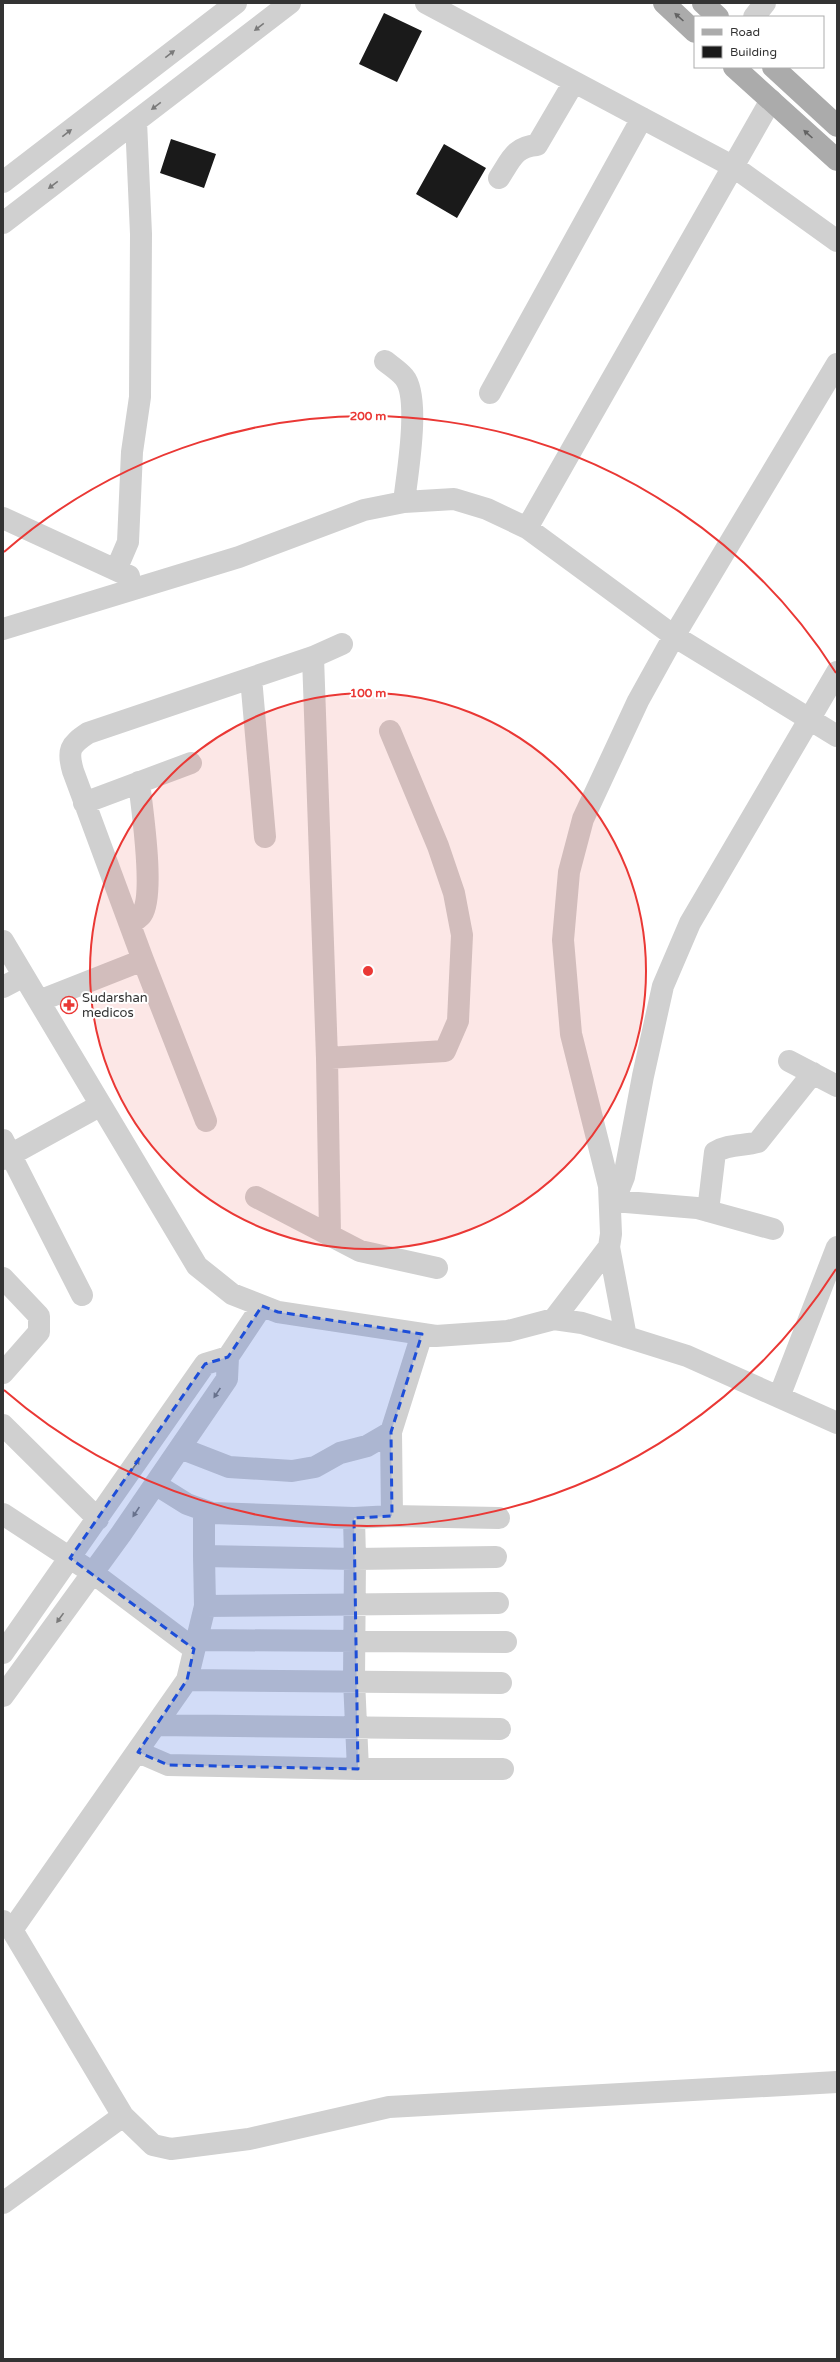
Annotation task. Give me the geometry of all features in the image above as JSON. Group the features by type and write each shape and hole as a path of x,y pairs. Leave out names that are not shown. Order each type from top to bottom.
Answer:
{"main road":[{"path":"664,3 694,31"},
{"path":"703,3 717,16"},
{"path":"735,68 837,160"},
{"path":"774,68 837,126"}],"street":[{"path":"3,182 236,3"},
{"path":"3,223 290,3"},
{"path":"426,3 734,167 837,241"},
{"path":"755,16 765,3"},
{"path":"500,178 518,150 526,146 538,145 574,82"},
{"path":"526,528 771,100"},
{"path":"490,393 642,118"},
{"path":"116,570 128,542 132,452 140,397 141,234 136,121"},
{"path":"385,361 405,378 412,400 412,424 404,502"},
{"path":"626,1337 609,1247 612,1207 609,1186 571,1034 563,940 569,872 583,819 638,701 674,636 837,364"},
{"path":"3,629 239,557 364,510 404,502 454,499 487,509 526,528 674,636 837,736"},
{"path":"3,518 149,585"},
{"path":"206,1121 84,803 69,756 74,742 88,733 313,657 342,644"},
{"path":"313,657 327,1058 330,1235"},
{"path":"612,1207 624,1176 642,1076 663,986 690,923 837,672"},
{"path":"250,678 266,837"},
{"path":"327,1058 445,1051 458,1021 462,935 454,894 438,846 390,731"},
{"path":"84,803 191,763"},
{"path":"130,924 142,915 148,887 144,825 139,782"},
{"path":"3,941 197,1266 232,1294 278,1312 436,1336 508,1331 554,1319 582,1323 687,1356 837,1423"},
{"path":"39,1000 143,960"},
{"path":"3,987 24,976"},
{"path":"789,1060 814,1072 837,1086"},
{"path":"708,1211 716,1152 724,1147 747,1145 758,1142 814,1072"},
{"path":"82,1295 6,1151 101,1104"},
{"path":"256,1197 360,1251 437,1268"},
{"path":"612,1207 697,1208 774,1229"},
{"path":"554,1319 609,1247"},
{"path":"778,1397 837,1247"},
{"path":"3,1278 39,1316 39,1332 3,1373"},
{"path":"3,1696 155,1484 227,1379 228,1357 262,1306"},
{"path":"392,1516 391,1432 422,1334"},
{"path":"3,1653 206,1364 228,1357"},
{"path":"3,1425 98,1519"},
{"path":"180,1448 229,1467 292,1471 315,1467 340,1453 367,1446 391,1432"},
{"path":"155,1484 187,1504 212,1513 354,1518 392,1516 499,1518"},
{"path":"204,1511 205,1606 187,1680 138,1752 8,1925 123,2116 153,2145 171,2149 249,2139 389,2107 837,2082"},
{"path":"3,1514 92,1573 195,1645 355,1642 506,1642"},
{"path":"354,1518 354,1680 358,1769"},
{"path":"204,1556 355,1559 496,1557"},
{"path":"205,1606 498,1603"},
{"path":"187,1680 354,1680 501,1683"},
{"path":"156,1725 356,1726 500,1729"},
{"path":"138,1752 168,1765 358,1769 503,1769"},
{"path":"3,2203 123,2116"}],"highlighted area":[{"path":"262,1306 278,1312 422,1334 391,1432 392,1516 354,1518 358,1769 168,1765 138,1752 187,1680 194,1649 70,1558 205,1364 228,1357"}],"building":[{"path":"384,13 422,31 397,82 359,64"},
{"path":"171,139 216,154 204,188 160,173"},
{"path":"444,144 486,168 457,218 416,194"}],"place":[{"name":"Sudarshan medicos","path":"69,1005"}]}
